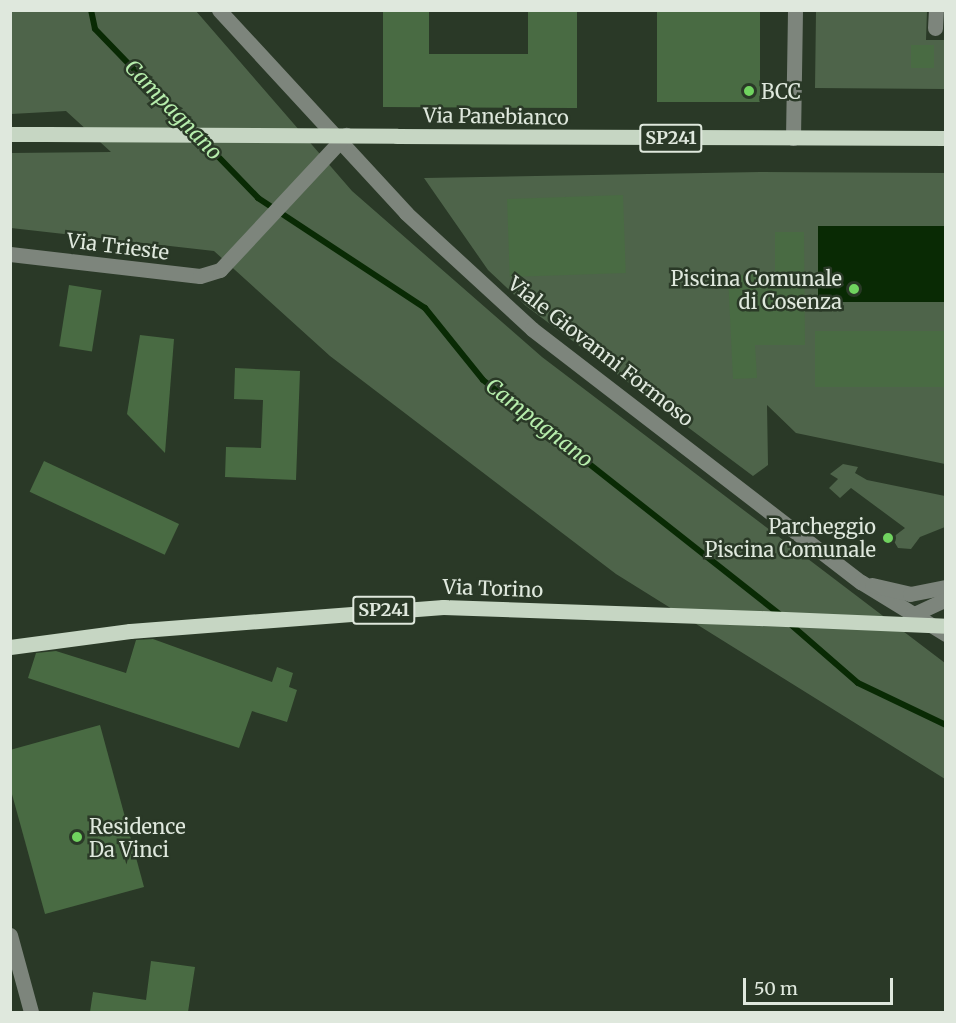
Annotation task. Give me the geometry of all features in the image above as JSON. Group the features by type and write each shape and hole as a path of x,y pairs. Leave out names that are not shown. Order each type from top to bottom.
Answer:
{"main road":[{"name":"Via Panebianco","path":"10,134 945,138"},
{"name":"Via Torino","path":"10,647 175,627 443,607 945,626"}],"street":[{"name":"Viale Giovanni Formoso","path":"219,10 240,36 406,213 532,329 861,582 945,634"},
{"path":"235,10 240,36"},
{"path":"793,138 795,10"},
{"path":"935,28 936,10"},
{"name":"Via Trieste","path":"10,254 200,276 220,270 346,135"},
{"path":"861,582 910,594 945,587"},
{"path":"912,615 945,599"},
{"path":"10,935 31,1012"}],"shaded area":[{"path":"11,11 196,11 352,191 542,357 945,663 945,779 616,574 330,356 214,251 11,228 10,153 111,152 66,111 11,114"},
{"path":"816,11 927,11 926,40 945,40 944,89 815,88"},
{"path":"760,172 945,173 945,464 796,433 767,405 768,465 753,476 526,306 488,270 424,178"},
{"path":"818,226 945,226 945,302 818,302"},
{"path":"843,464 858,467 855,473 867,480 945,496 945,527 920,537 911,549 898,548 892,538 905,528 851,488 840,498 829,488 838,479 830,474"}],"building":[{"path":"528,10 577,10 577,108 383,107 383,12 429,12 429,54 528,54"},
{"path":"657,10 760,10 760,102 657,102"},
{"path":"911,45 934,45 934,68 911,68"},
{"path":"623,195 626,273 510,277 507,199"},
{"path":"775,232 804,232 805,345 755,345 757,378 733,379 728,276 775,273"},
{"path":"69,285 102,290 92,351 59,346"},
{"path":"815,331 945,331 945,387 815,387"},
{"path":"140,335 174,339 165,453 127,414"},
{"path":"235,368 300,371 296,480 225,477 226,447 261,448 263,400 234,399"},
{"path":"44,461 179,524 165,555 30,492"},
{"path":"153,639 272,682 277,667 293,673 289,687 297,690 287,722 252,711 239,748 28,678 36,653 56,651 126,673 136,640"},
{"name":"Residence Da Vinci","path":"100,725 144,887 45,914 10,787 10,750"},
{"path":"151,961 195,967 188,1012 90,1012 93,992 146,1000"}],"waterway":[{"name":"Campagnano","path":"91,10 95,29 258,198 425,308 483,380 782,616"},
{"name":"Campagnano","path":"789,623 858,683 946,725"}],"place":[{"name":"BCC","path":"749,91"},
{"name":"Piscina Comunale di Cosenza","path":"854,289"},
{"name":"Parcheggio Piscina Comunale","path":"888,538"},
{"name":"Residence Da Vinci","path":"77,837"}]}
